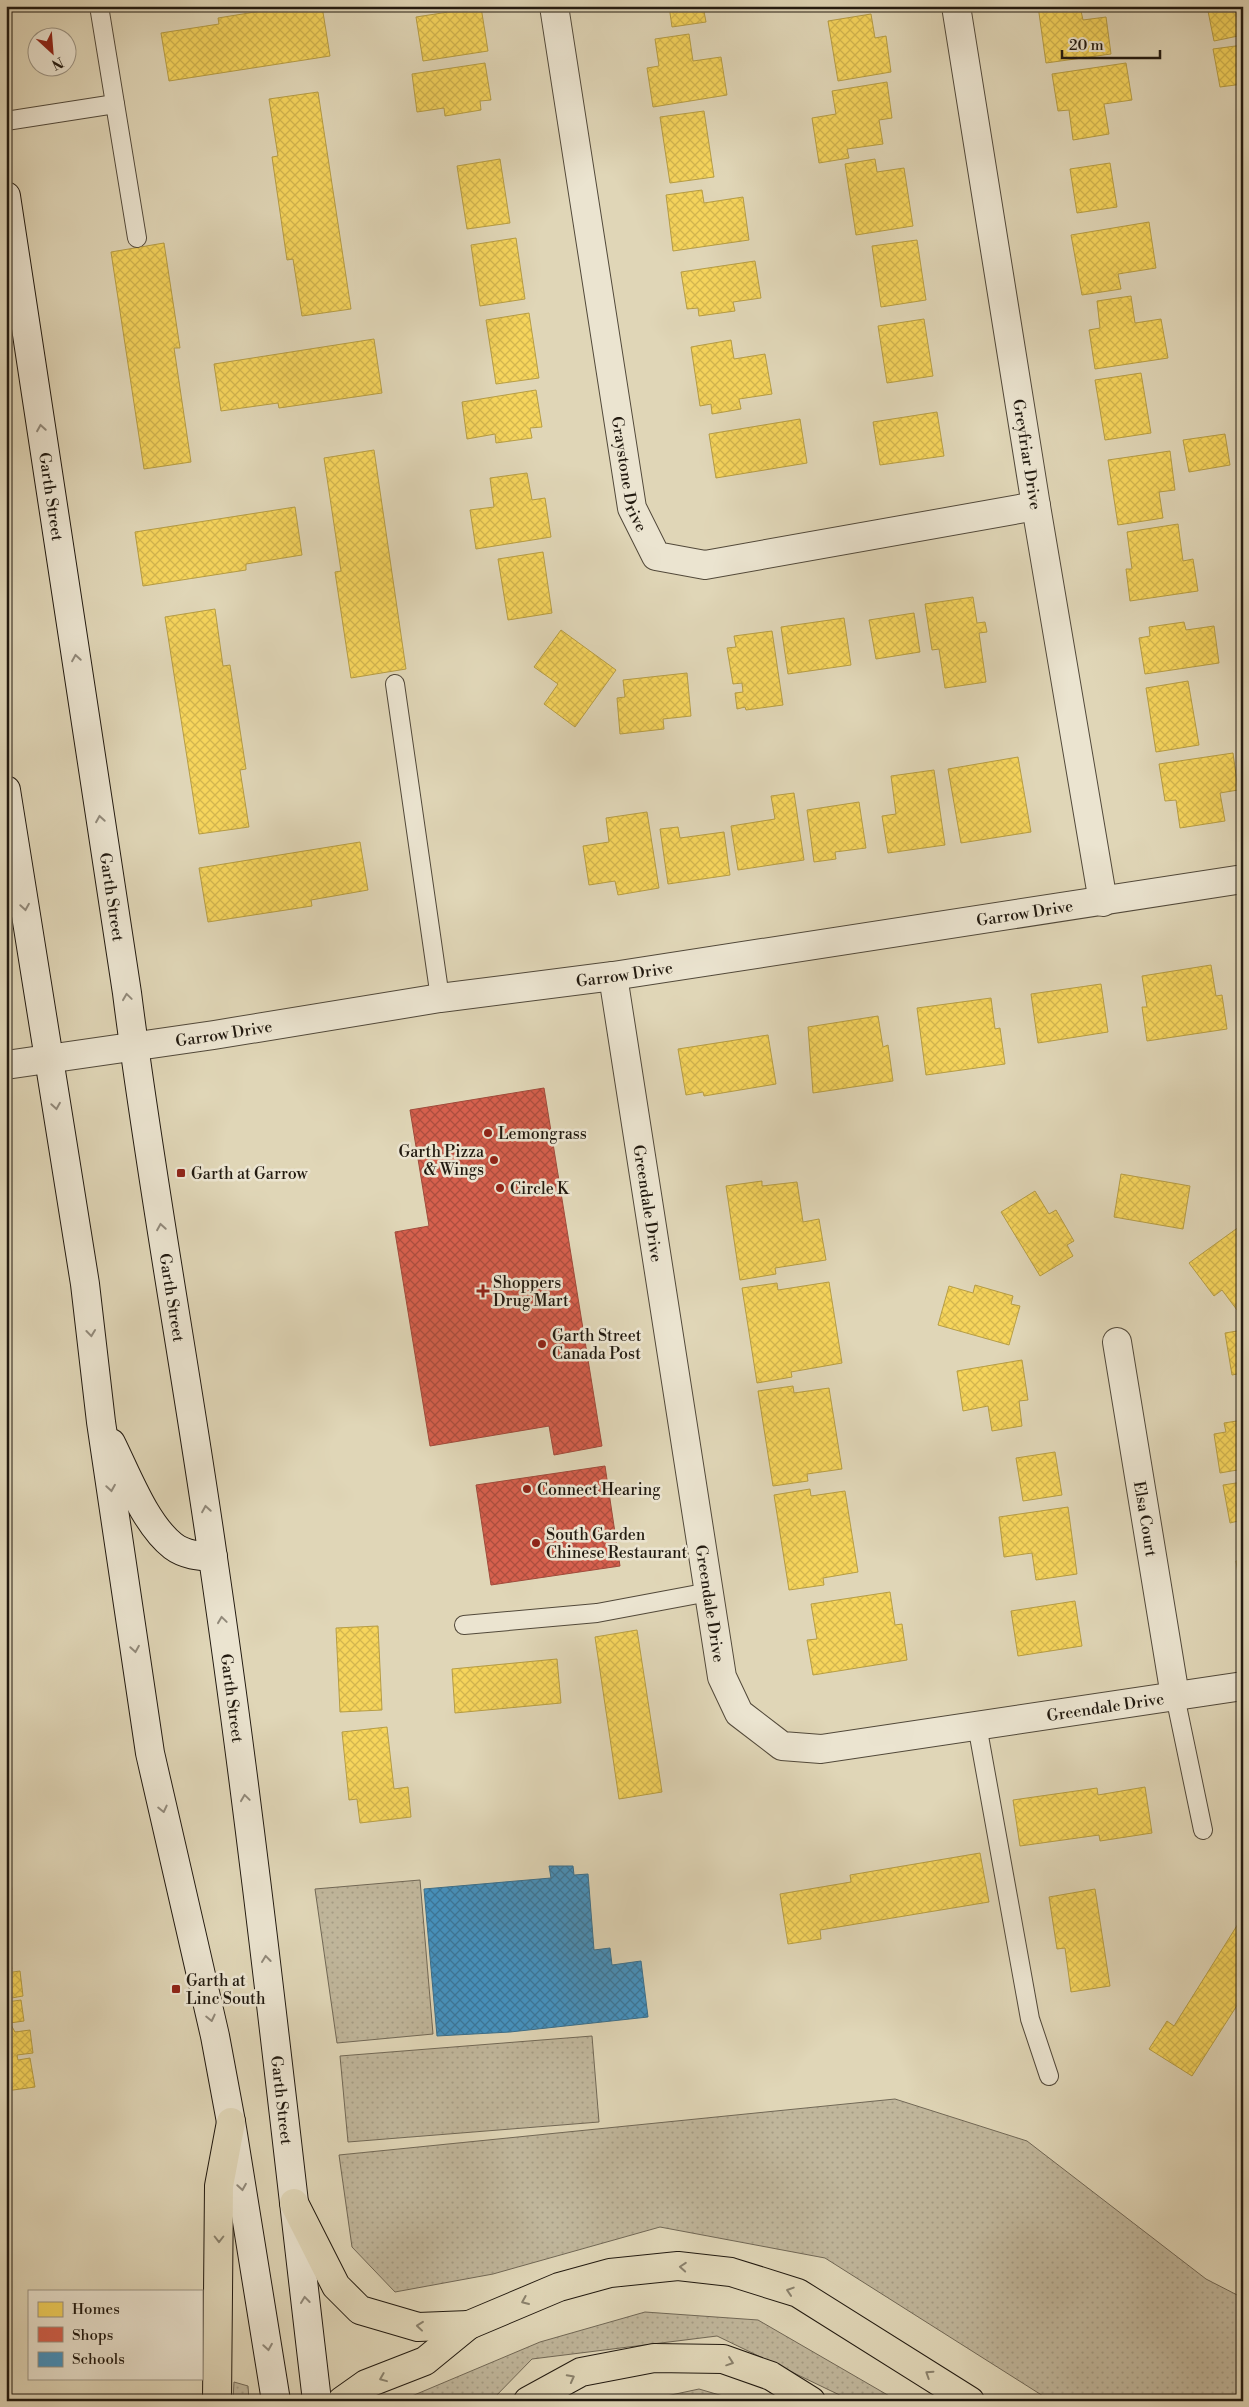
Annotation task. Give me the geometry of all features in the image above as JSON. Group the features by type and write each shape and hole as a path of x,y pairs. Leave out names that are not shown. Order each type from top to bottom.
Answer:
{"highway":[{"path":"217,2401 219,2186 231,2122"},
{"path":"294,2203 336,2286 360,2310 418,2327 469,2325"},
{"path":"342,2401 366,2384 425,2361 469,2325 559,2287 610,2273 678,2266 731,2272 798,2293 970,2401"},
{"path":"528,2401 582,2372 654,2358 722,2359 771,2376 811,2401"}],"street":[{"name":"Graystone Drive","path":"554,6 632,508 656,556 705,565 1036,506"},
{"name":"Greyfriar Drive","path":"956,6 1036,506 1103,902"},
{"name":"Garth Street","path":"6,196 134,1045 143,1117 213,1557 277,2043 317,2401"},
{"path":"6,790 85,1284 101,1422 150,1753 215,2036 231,2122 276,2401"},
{"name":"Garrow Drive","path":"6,1065 134,1045 214,1035 440,998 613,976 1243,879"},
{"name":"Greendale Drive","path":"613,976 722,1677 739,1713 782,1746 821,1749 977,1724 1243,1686"},
{"name":"Elsa Court","path":"1117,1342 1175,1696"},
{"path":"101,1422 151,1522 173,1546 192,1556 213,1557"}],"lane":[{"path":"99,6 137,238"},
{"path":"6,121 115,104"},
{"path":"394,684 440,998"},
{"path":"464,1626 597,1613 709,1592"},
{"path":"1175,1696 1203,1830"},
{"path":"977,1724 1030,2019 1050,2076"}],"shaded area":[{"path":"420,1880 433,2034 337,2043 315,1889"},
{"path":"592,2036 599,2122 348,2142 340,2056"},
{"path":"895,2099 1027,2141 1206,2279 1243,2298 1243,2401 1051,2401 825,2258 660,2227 493,2274 395,2292 352,2247 339,2155"},
{"path":"645,2312 758,2320 898,2401 852,2401 717,2336 532,2359 491,2401 400,2401 540,2342"},
{"path":"234,2382 248,2386 249,2401 233,2401"},
{"path":"699,2389 740,2401 643,2401"}],"building: Homes":[{"path":"292,6 322,6 330,56 169,81 161,33 219,24 218,18"},
{"path":"669,6 703,6 706,22 672,27"},
{"path":"1038,6 1099,6 1099,9 1081,11 1083,20 1106,17 1111,54 1046,63"},
{"path":"1207,6 1243,6 1243,35 1214,41"},
{"path":"481,7 488,51 423,61 416,17"},
{"path":"871,14 875,38 886,36 891,72 838,81 828,21"},
{"path":"689,34 693,61 721,57 727,95 653,107 647,68 659,66 655,39"},
{"path":"1243,45 1243,84 1220,87 1213,49"},
{"path":"485,63 491,100 480,101 481,110 445,116 444,108 417,112 412,74"},
{"path":"1126,63 1132,100 1104,104 1109,134 1073,140 1069,110 1058,111 1052,74"},
{"path":"887,82 892,118 879,120 883,144 847,149 849,158 819,163 812,118 836,114 832,91"},
{"path":"318,92 351,309 302,316 293,259 287,260 272,157 278,156 269,99"},
{"path":"704,111 714,177 670,183 660,117"},
{"path":"500,159 510,223 467,229 457,166"},
{"path":"875,159 877,172 904,168 913,226 856,235 845,164"},
{"path":"1110,163 1117,207 1077,213 1070,169"},
{"path":"702,190 704,203 743,197 749,240 673,251 666,195"},
{"path":"1238,201 1243,201 1243,235"},
{"path":"1149,222 1156,268 1118,274 1121,289 1082,295 1071,235"},
{"path":"516,238 525,299 480,306 471,245"},
{"path":"917,240 926,300 881,307 872,246"},
{"path":"164,243 180,348 174,348 191,462 144,469 111,252"},
{"path":"755,261 761,298 733,302 735,311 699,316 698,308 687,309 681,272"},
{"path":"1131,296 1135,323 1161,319 1168,358 1095,369 1089,330 1100,328 1097,301"},
{"path":"529,313 539,378 496,384 486,320"},
{"path":"924,319 933,376 887,383 878,326"},
{"path":"374,339 382,393 279,408 278,403 221,411 214,364"},
{"path":"731,340 734,359 765,354 772,394 739,399 741,409 712,414 711,404 700,406 691,347"},
{"path":"1141,373 1151,433 1105,440 1095,380"},
{"path":"536,390 542,427 530,428 532,438 496,443 495,434 467,439 462,402"},
{"path":"937,412 944,456 880,465 873,422"},
{"path":"800,419 807,463 716,478 709,434"},
{"path":"1225,434 1230,465 1189,472 1183,440"},
{"path":"374,450 406,669 351,678 335,572 341,571 324,458"},
{"path":"1170,451 1175,490 1159,492 1163,518 1118,525 1108,460"},
{"path":"527,473 532,500 545,498 551,537 476,549 470,510 494,507 490,478"},
{"path":"295,507 302,555 246,564 246,570 143,586 135,532"},
{"path":"1178,524 1183,561 1193,559 1198,591 1130,601 1126,569 1132,569 1127,532"},
{"path":"543,552 552,613 508,620 498,559"},
{"path":"973,597 977,623 985,622 987,632 979,633 986,682 945,688 939,649 932,650 925,604"},
{"path":"215,609 223,666 230,665 246,769 240,770 249,827 199,834 165,617"},
{"path":"914,613 920,652 876,659 869,620"},
{"path":"844,618 851,665 788,674 781,627"},
{"path":"1184,622 1186,630 1214,626 1219,663 1145,674 1139,638 1150,636 1149,627"},
{"path":"561,630 616,670 575,727 544,704 558,684 534,667"},
{"path":"772,631 783,705 746,710 745,707 737,709 735,693 743,692 742,683 733,684 727,648 736,647 734,636"},
{"path":"687,673 691,716 663,719 664,729 620,734 617,698 625,697 623,680"},
{"path":"1188,681 1199,745 1156,752 1146,688"},
{"path":"1233,753 1238,790 1220,793 1225,821 1180,828 1176,800 1165,801 1159,764"},
{"path":"1018,757 1031,832 961,843 948,769"},
{"path":"934,770 945,845 888,853 882,816 896,814 891,776"},
{"path":"794,793 804,860 738,870 731,826 775,819 771,796"},
{"path":"859,802 866,848 835,852 836,859 814,862 807,810"},
{"path":"647,812 659,888 618,895 615,881 589,885 583,846 609,842 606,818"},
{"path":"678,827 680,838 724,832 730,875 668,884 660,829"},
{"path":"360,842 368,890 311,900 312,906 208,922 199,868"},
{"path":"1211,965 1216,996 1222,995 1227,1029 1147,1041 1142,1007 1147,1007 1142,976"},
{"path":"1101,984 1108,1032 1038,1043 1031,994"},
{"path":"991,998 995,1029 1000,1028 1005,1064 926,1075 917,1008"},
{"path":"878,1016 883,1047 888,1045 893,1081 813,1093 808,1027"},
{"path":"768,1035 776,1084 704,1096 703,1092 686,1095 678,1049"},
{"path":"1121,1174 1190,1186 1183,1229 1114,1217"},
{"path":"762,1181 762,1186 797,1182 803,1222 819,1219 826,1260 775,1268 776,1274 740,1280 726,1186"},
{"path":"1035,1191 1049,1214 1056,1210 1074,1241 1067,1245 1073,1256 1040,1276 1001,1212"},
{"path":"1243,1224 1243,1305 1237,1310 1222,1290 1214,1296 1189,1263"},
{"path":"829,1282 842,1363 791,1372 792,1377 757,1383 742,1288 777,1283 778,1290"},
{"path":"975,1285 1013,1296 1011,1304 1020,1306 1009,1345 938,1325 949,1286 973,1293"},
{"path":"1243,1330 1243,1373 1232,1375 1225,1333"},
{"path":"1022,1360 1028,1400 1019,1401 1022,1426 992,1431 988,1406 963,1411 957,1371"},
{"path":"793,1386 794,1393 829,1388 842,1469 807,1474 808,1481 773,1486 758,1391"},
{"path":"1243,1420 1243,1469 1220,1473 1214,1434 1226,1432 1224,1423"},
{"path":"1055,1452 1062,1495 1023,1501 1016,1458"},
{"path":"1243,1482 1243,1527 1242,1520 1230,1523 1223,1485"},
{"path":"810,1489 811,1496 845,1491 858,1572 823,1578 824,1585 789,1590 774,1495"},
{"path":"1068,1507 1077,1574 1036,1580 1032,1553 1004,1557 999,1517"},
{"path":"1243,1560 1243,1598 1242,1598 1236,1561"},
{"path":"890,1592 895,1625 902,1624 907,1660 813,1675 807,1640 817,1639 811,1604"},
{"path":"1075,1601 1082,1646 1018,1656 1011,1611"},
{"path":"378,1626 382,1710 340,1712 336,1628"},
{"path":"637,1630 662,1792 619,1799 595,1637"},
{"path":"557,1659 561,1703 455,1713 452,1669"},
{"path":"387,1727 394,1789 408,1787 411,1817 360,1823 357,1799 349,1800 342,1732"},
{"path":"1145,1787 1152,1833 1100,1841 1099,1835 1020,1846 1013,1800 1097,1788 1098,1795"},
{"path":"6,1844 12,1890 6,1890"},
{"path":"980,1853 989,1902 820,1930 821,1939 788,1944 780,1894 851,1882 850,1875"},
{"path":"1095,1889 1110,1986 1071,1992 1065,1948 1057,1949 1049,1897"},
{"path":"1243,1916 1243,1996 1192,2076 1149,2049 1167,2021 1174,2026"},
{"path":"6,1928 12,1969 6,1970"},
{"path":"20,1971 23,1996 6,1999 6,1973"},
{"path":"6,1999 7,2002 21,2000 24,2021 10,2023 15,2032 30,2030 33,2053 17,2055 18,2060 30,2058 35,2087 6,2091"}],"building: Shops":[{"path":"544,1088 602,1446 554,1455 549,1426 430,1446 395,1232 429,1226 410,1110"},
{"path":"605,1466 620,1566 491,1585 476,1485"}],"building: Schools":[{"path":"549,1866 573,1866 574,1875 588,1874 594,1950 610,1948 612,1965 641,1961 648,2017 510,2032 437,2036 424,1889 551,1878"}],"place":[{"name":"Lemongrass","path":"488,1133"},
{"name":"Garth Pizza & Wings","path":"494,1160"},
{"name":"Garth at Garrow","path":"181,1173"},
{"name":"Circle K","path":"500,1188"},
{"name":"Shoppers Drug Mart","path":"483,1291"},
{"name":"Garth Street Canada Post","path":"542,1344"},
{"name":"Connect Hearing","path":"527,1489"},
{"name":"South Garden Chinese Restaurant","path":"536,1543"},
{"name":"Garth at Linc South","path":"176,1989"}]}
